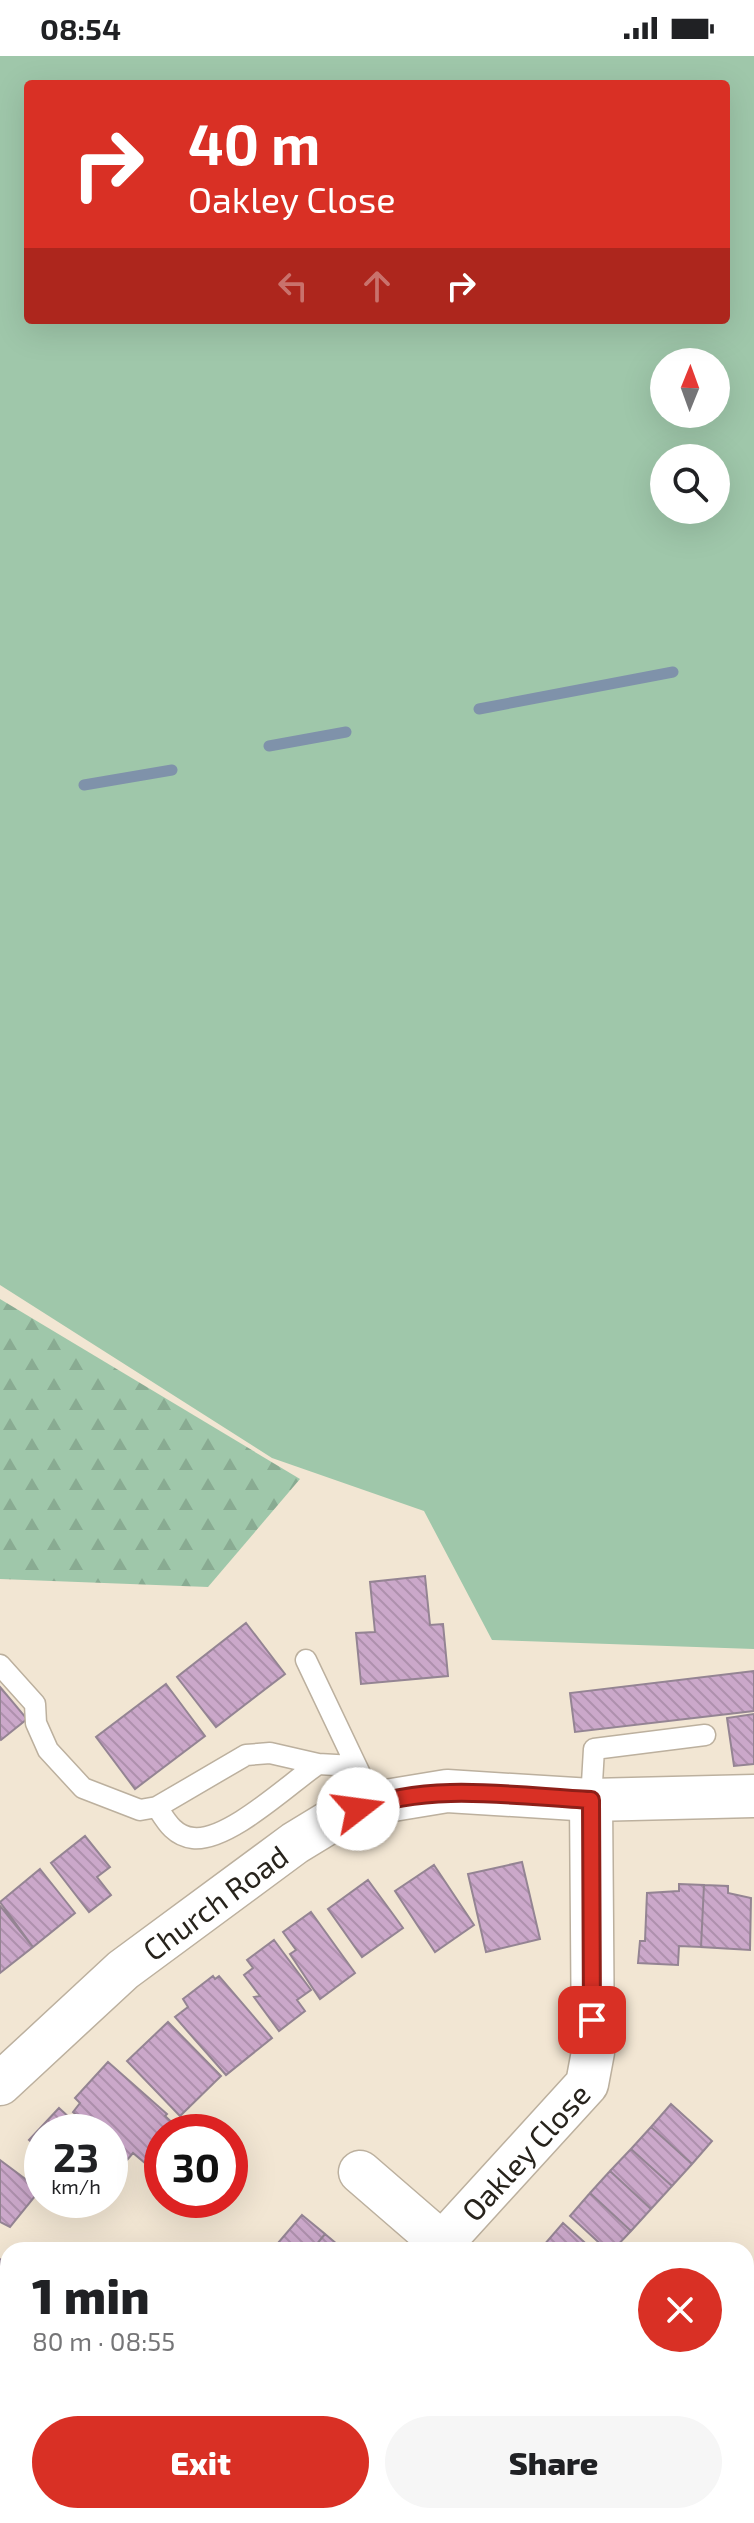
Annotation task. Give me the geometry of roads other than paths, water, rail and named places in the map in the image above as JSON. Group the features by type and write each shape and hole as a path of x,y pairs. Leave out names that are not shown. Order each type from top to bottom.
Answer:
{"street":[{"name":"Church Road","path":"0,2084 123,1970 295,1843 341,1815 374,1803 447,1791 591,1800 754,1796"},
{"name":"Oakley Close","path":"445,2242 587,2084 593,2052 591,1800"},
{"name":"Oakley Close","path":"360,2172 437,2242"}],"lane":[{"path":"306,1660 374,1803"},
{"path":"0,1665 35,1704 36,1723 48,1750 83,1788 140,1810 157,1807 246,1755 270,1753 318,1764 354,1766"},
{"path":"591,1800 594,1749 705,1735"},
{"path":"157,1807 172,1829 192,1838 218,1835 318,1764"}],"waterway":[{"path":"479,709 673,672"},
{"path":"269,746 346,732"},
{"path":"84,785 172,770"}]}
